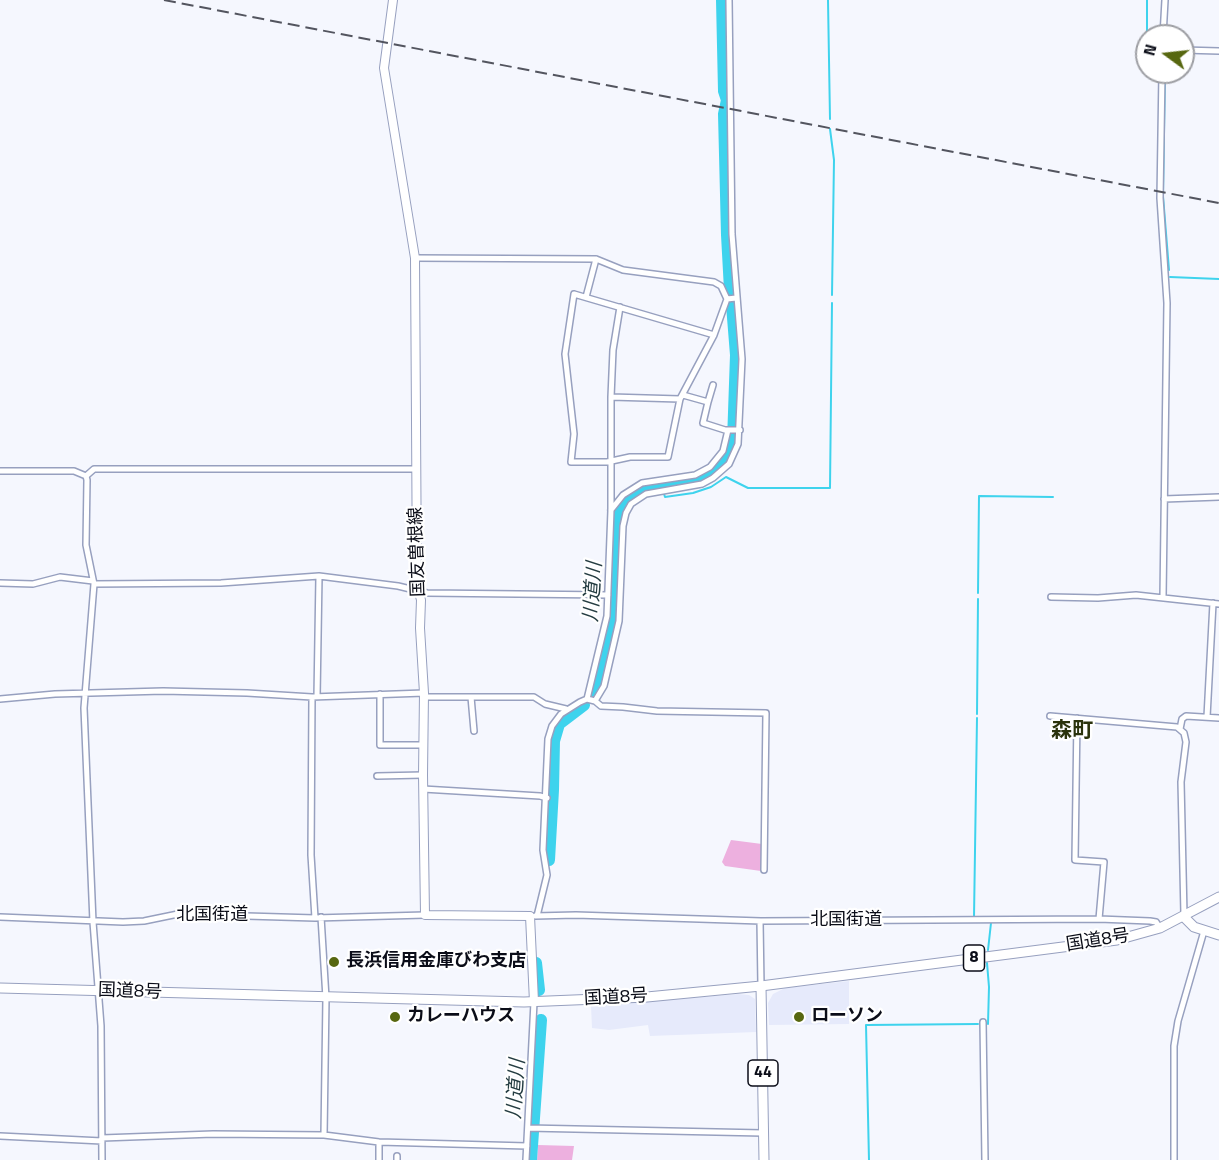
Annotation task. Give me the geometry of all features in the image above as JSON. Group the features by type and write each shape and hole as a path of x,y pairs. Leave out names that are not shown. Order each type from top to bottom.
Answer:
{"main road":[{"name":"国友曽根線","path":"393,0 384,51 384,68 416,258 417,586 424,695 425,915"},
{"name":"国道8号","path":"0,988 534,1002 647,997 761,986 1101,942 1160,928 1219,897"},
{"path":"425,915 533,916 534,1002"},
{"path":"1184,917 1189,923 1204,931 1219,934"},
{"name":"44","path":"761,986 764,1160"}],"street":[{"path":"595,701 604,686 618,628 623,526 631,504 646,494 702,484 718,475 729,464 736,452 733,430 742,359 732,223 729,0"},
{"path":"1164,24 1165,0"},
{"path":"1195,50 1219,51"},
{"path":"1162,84 1160,198 1167,303 1163,597"},
{"path":"416,258 596,259 623,270 714,282 721,286 727,299 714,335 682,397 668,457 571,462 574,434 565,354 574,294 714,335"},
{"path":"586,297 596,259"},
{"path":"727,299 736,298"},
{"path":"588,699 606,628 611,510 613,350 620,307"},
{"path":"713,385 703,423 733,430"},
{"path":"611,396 682,397 708,402"},
{"path":"611,510 623,495 642,483 696,475 710,467 723,451 733,430"},
{"path":"86,476 94,469 416,468"},
{"path":"0,471 74,471 86,476"},
{"path":"86,476 88,490 86,545 94,582 84,693 93,922 101,1026 102,1160"},
{"path":"1164,499 1219,497"},
{"path":"0,583 33,584 60,577 94,582 221,583 318,576 398,586 419,592 608,595"},
{"path":"318,576 311,855 326,998 324,1135"},
{"path":"1051,597 1098,598 1136,595 1216,604 1207,717"},
{"path":"0,699 55,694 163,691 315,697 380,694 534,697 545,704 566,709"},
{"path":"380,694 380,745 423,744"},
{"path":"471,697 474,731"},
{"path":"533,916 547,875 543,850 548,739 552,726 566,709 588,699 601,706 657,711 766,713 764,870"},
{"path":"1050,716 1142,723 1180,729 1186,737 1181,782 1184,917"},
{"path":"1180,729 1184,716 1219,718"},
{"path":"1077,718 1075,860 1104,862 1099,919"},
{"path":"377,777 423,775"},
{"path":"423,789 547,798"},
{"name":"北国街道","path":"0,917 93,922 144,921 178,915 318,917 425,915"},
{"name":"北国街道","path":"533,916 576,915 760,921 1099,919 1150,921 1156,922 1160,928"},
{"path":"760,921 761,986"},
{"path":"1174,1160 1174,1046 1178,1021 1204,931"},
{"path":"526,1160 532,1128 534,1002"},
{"path":"983,1022 986,1160"},
{"path":"532,1128 763,1133"},
{"path":"0,1136 102,1140 213,1134 324,1135 379,1142 527,1146"},
{"path":"379,1142 379,1160"}],"shaded area":[{"path":"731,840 762,844 761,871 725,866 722,862"},
{"path":"849,981 849,1024 769,1025 768,1003 773,994 785,988"},
{"path":"749,995 755,999 756,1032 650,1036 648,1025 609,1030 592,1028 591,1006"},
{"path":"538,1145 574,1146 572,1160 537,1160"}],"waterway":[{"path":"722,0 724,91 727,100 724,114 730,290"},
{"path":"828,0 830,119"},
{"path":"1147,0 1147,24"},
{"path":"1165,84 1163,196 1169,270"},
{"path":"830,129 834,160 832,295"},
{"path":"1170,277 1219,279"},
{"path":"664,494 665,497 693,493 711,487 726,477 748,488 830,488 832,303"},
{"path":"595,693 612,627 620,511 626,502 640,490 702,478 711,473 724,461 733,441 736,355 732,305"},
{"path":"978,593 979,496 1053,497"},
{"path":"977,714 978,599"},
{"name":"川道川","path":"549,860 554,741 559,724 584,705"},
{"path":"977,718 974,917 991,917"},
{"path":"988,950 991,923"},
{"name":"川道川","path":"536,963 539,990"},
{"path":"987,963 988,1024"},
{"name":"川道川","path":"531,1160 541,1020"},
{"path":"869,1160 866,1025 978,1024"}],"railway":[{"path":"164,0 1219,203"}],"place":[{"name":"長浜信用金庫びわ支店","path":"334,962"},
{"name":"カレーハウス","path":"395,1017"},
{"name":"ローソン","path":"799,1017"}],"district":[{"name":"森町","path":"1072,732"}]}
